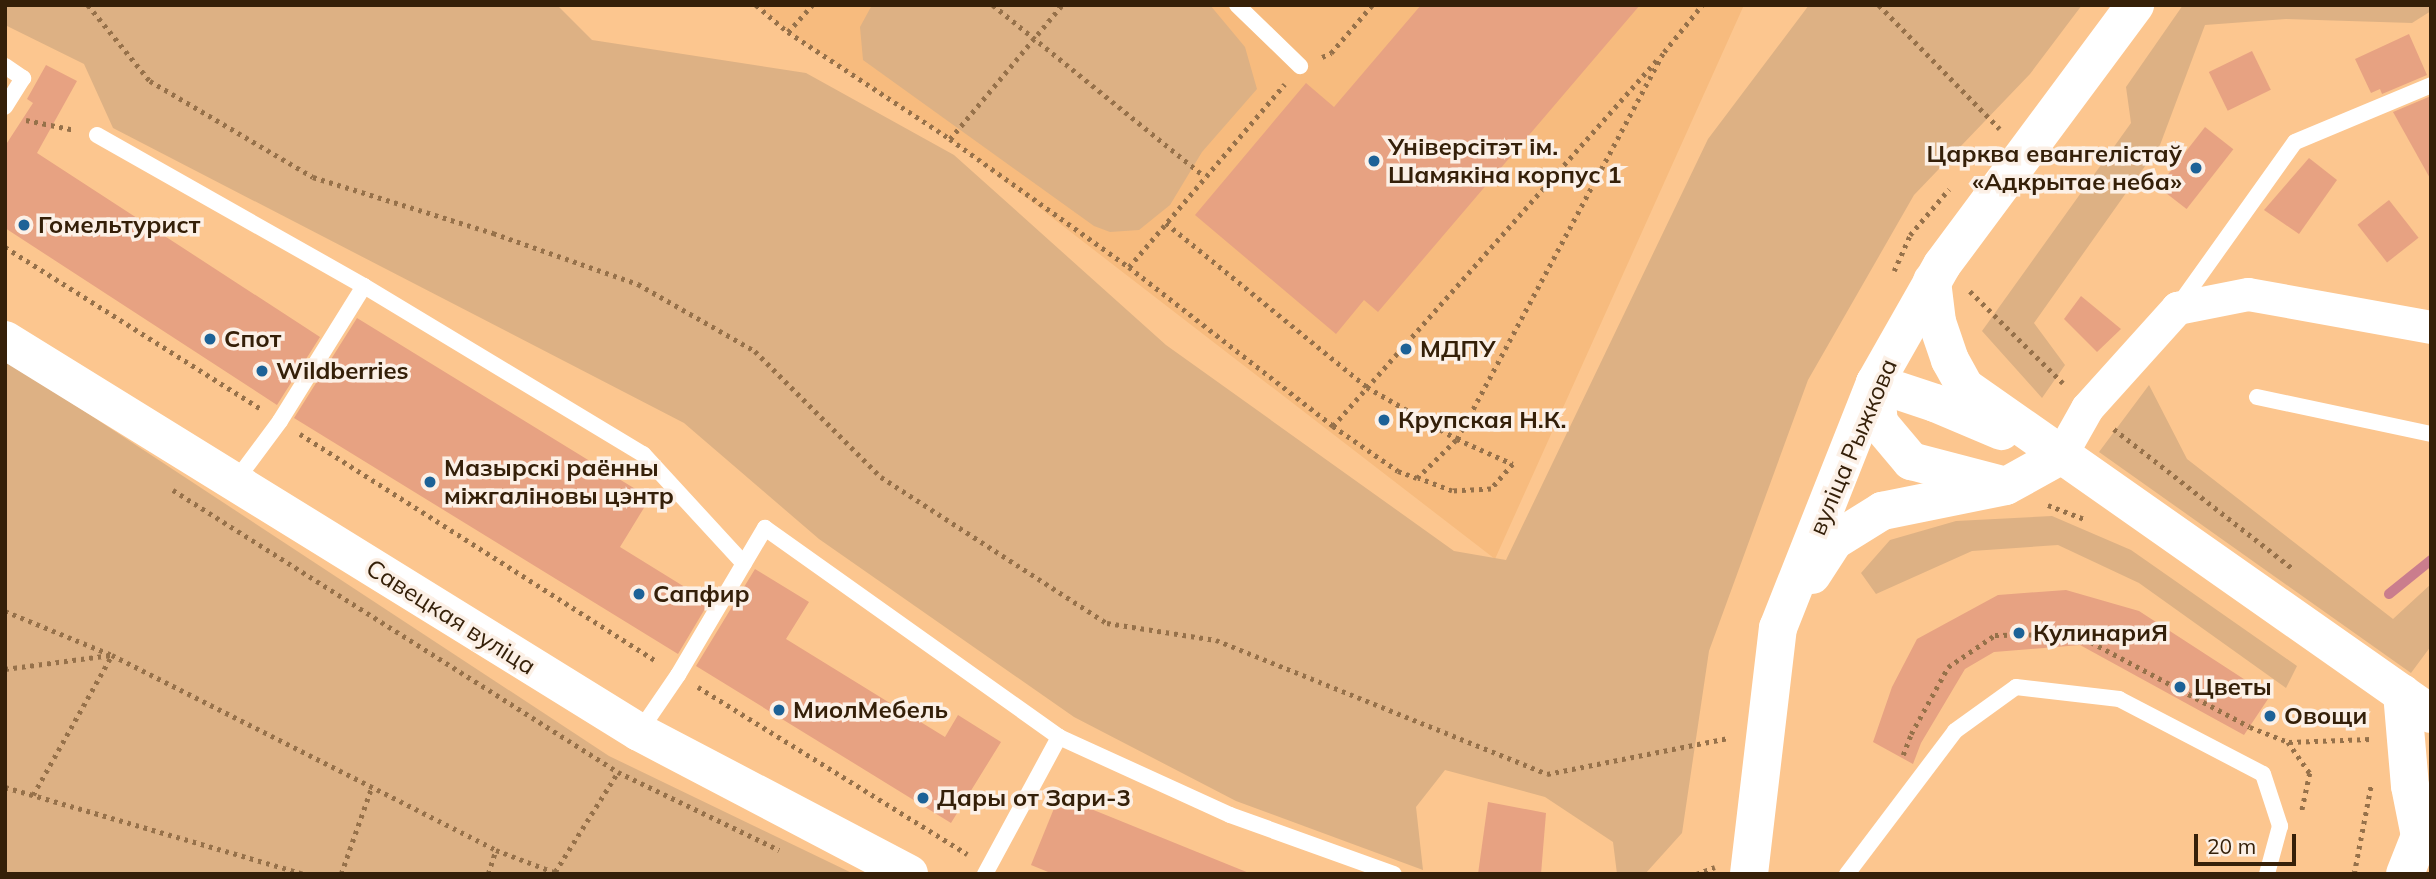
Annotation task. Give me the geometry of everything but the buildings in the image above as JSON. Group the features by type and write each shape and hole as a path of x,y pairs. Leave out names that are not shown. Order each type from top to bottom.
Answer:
{"main road":[{"name":"вуліца Рыжкова","path":"1749,873 1778,628 1875,383 1937,273 2135,5"},
{"path":"1937,273 1937,322 1950,360 1965,387 2060,456 2421,700 2410,786 2425,829 2405,874"},
{"name":"Савецкая вуліца","path":"5,340 639,732 909,874"},
{"path":"2006,486 1910,461 1879,423 1875,383 1935,403 2060,456"},
{"path":"1778,628 1834,541 1882,511 2006,486 2060,456"}],"street":[{"path":"2060,456 2087,408 2177,308 2248,294 2431,327"}],"lane":[{"path":"1237,5 1300,66"},
{"path":"5,66 23,78 5,107"},
{"path":"2177,308 2295,142 2431,85"},
{"path":"97,135 364,286 643,454 744,564"},
{"path":"234,483 280,421 364,286"},
{"path":"2257,397 2431,434"},
{"path":"639,732 678,675 765,527 1059,737 1230,815 1394,874"},
{"path":"1847,874 1955,731 2016,687 2119,699 2263,774 2280,826 2267,874"},
{"path":"987,871 1059,737"}],"path":[{"path":"88,5 150,81 313,177 494,233 638,284 755,351 881,477 1107,623 1216,640 1547,774 1736,737"},
{"path":"756,5 788,32 950,139 1129,267 1333,426 1398,471 1452,491 1491,489 1513,464 1457,439 1367,387 1166,223"},
{"path":"788,32 812,5"},
{"path":"993,5 1204,176"},
{"path":"950,139 1062,5"},
{"path":"1129,267 1300,66 1331,53 1372,5"},
{"path":"1333,426 1664,52 1702,5"},
{"path":"1879,5 2000,129"},
{"path":"1418,478 1457,439 1664,52"},
{"path":"16,127 26,119 97,135"},
{"path":"1910,236 1937,273 1997,315 2087,408 2295,571"},
{"path":"5,247 987,871"},
{"path":"2040,506 2054,505 2087,520"},
{"path":"5,611 112,655 496,849 557,873 618,772"},
{"path":"1902,758 1911,734 1948,667 1995,635 2076,634 2250,727 2288,742 2370,738"},
{"path":"5,669 112,655"},
{"path":"33,795 112,655"},
{"path":"2368,727 2370,750"},
{"path":"2288,742 2310,773 2300,823"},
{"path":"2354,874 2371,773"},
{"path":"341,874 372,786"},
{"path":"5,787 305,874"},
{"path":"488,874 496,849"}],"shaded area":[{"path":"5,5 557,5 592,40 806,73 954,155 1166,345 1454,551 1506,560 1708,139 1809,5 2082,5 2030,74 1914,195 1808,380 1709,651 1682,833 1645,874 1617,874 1613,842 1545,797 1445,770 1416,807 1423,870 1236,801 1074,717 819,539 684,423 113,128 84,64 5,25"},
{"name":"МДПУ","path":"756,5 1744,5 1495,559 950,139 788,32"},
{"path":"872,5 1210,5 1245,47 1257,89 1202,152 1170,205 1139,230 1110,232 1094,226 863,60 860,27"},
{"path":"2183,5 2431,5 2431,11 2412,23 2286,19 2205,25 2160,145 2034,323 2065,365 2042,398 1982,331 2131,123 2126,87"},
{"path":"5,359 609,756 854,874 5,874"},
{"path":"2149,385 2187,459 2393,619 2431,584 2431,646 2411,673 2099,452"},
{"path":"2052,516 2131,550 2297,666 2286,688 2139,583 2058,545 1972,551 1876,594 1861,573 1890,540 1956,521"}],"waterway":[{"path":"2389,594 2431,560"}],"place":[{"name":"Універсітэт ім. Шамякіна корпус 1","path":"1374,161"},
{"name":"Царква евангелістаў «Адкрытае неба»","path":"2196,168"},
{"name":"Гомельтурист","path":"24,225"},
{"name":"Спот","path":"210,339"},
{"name":"МДПУ","path":"1406,349"},
{"name":"Wildberries","path":"262,371"},
{"name":"Крупская Н.К.","path":"1384,420"},
{"name":"Мазырскі раённы міжгаліновы цэнтр","path":"430,482"},
{"name":"Сапфир","path":"639,594"},
{"name":"КулинариЯ","path":"2019,633"},
{"name":"Цветы","path":"2180,687"},
{"name":"МиолМебель","path":"779,710"},
{"name":"Овощи","path":"2270,716"},
{"name":"Дары от Зари-3","path":"923,798"}]}
